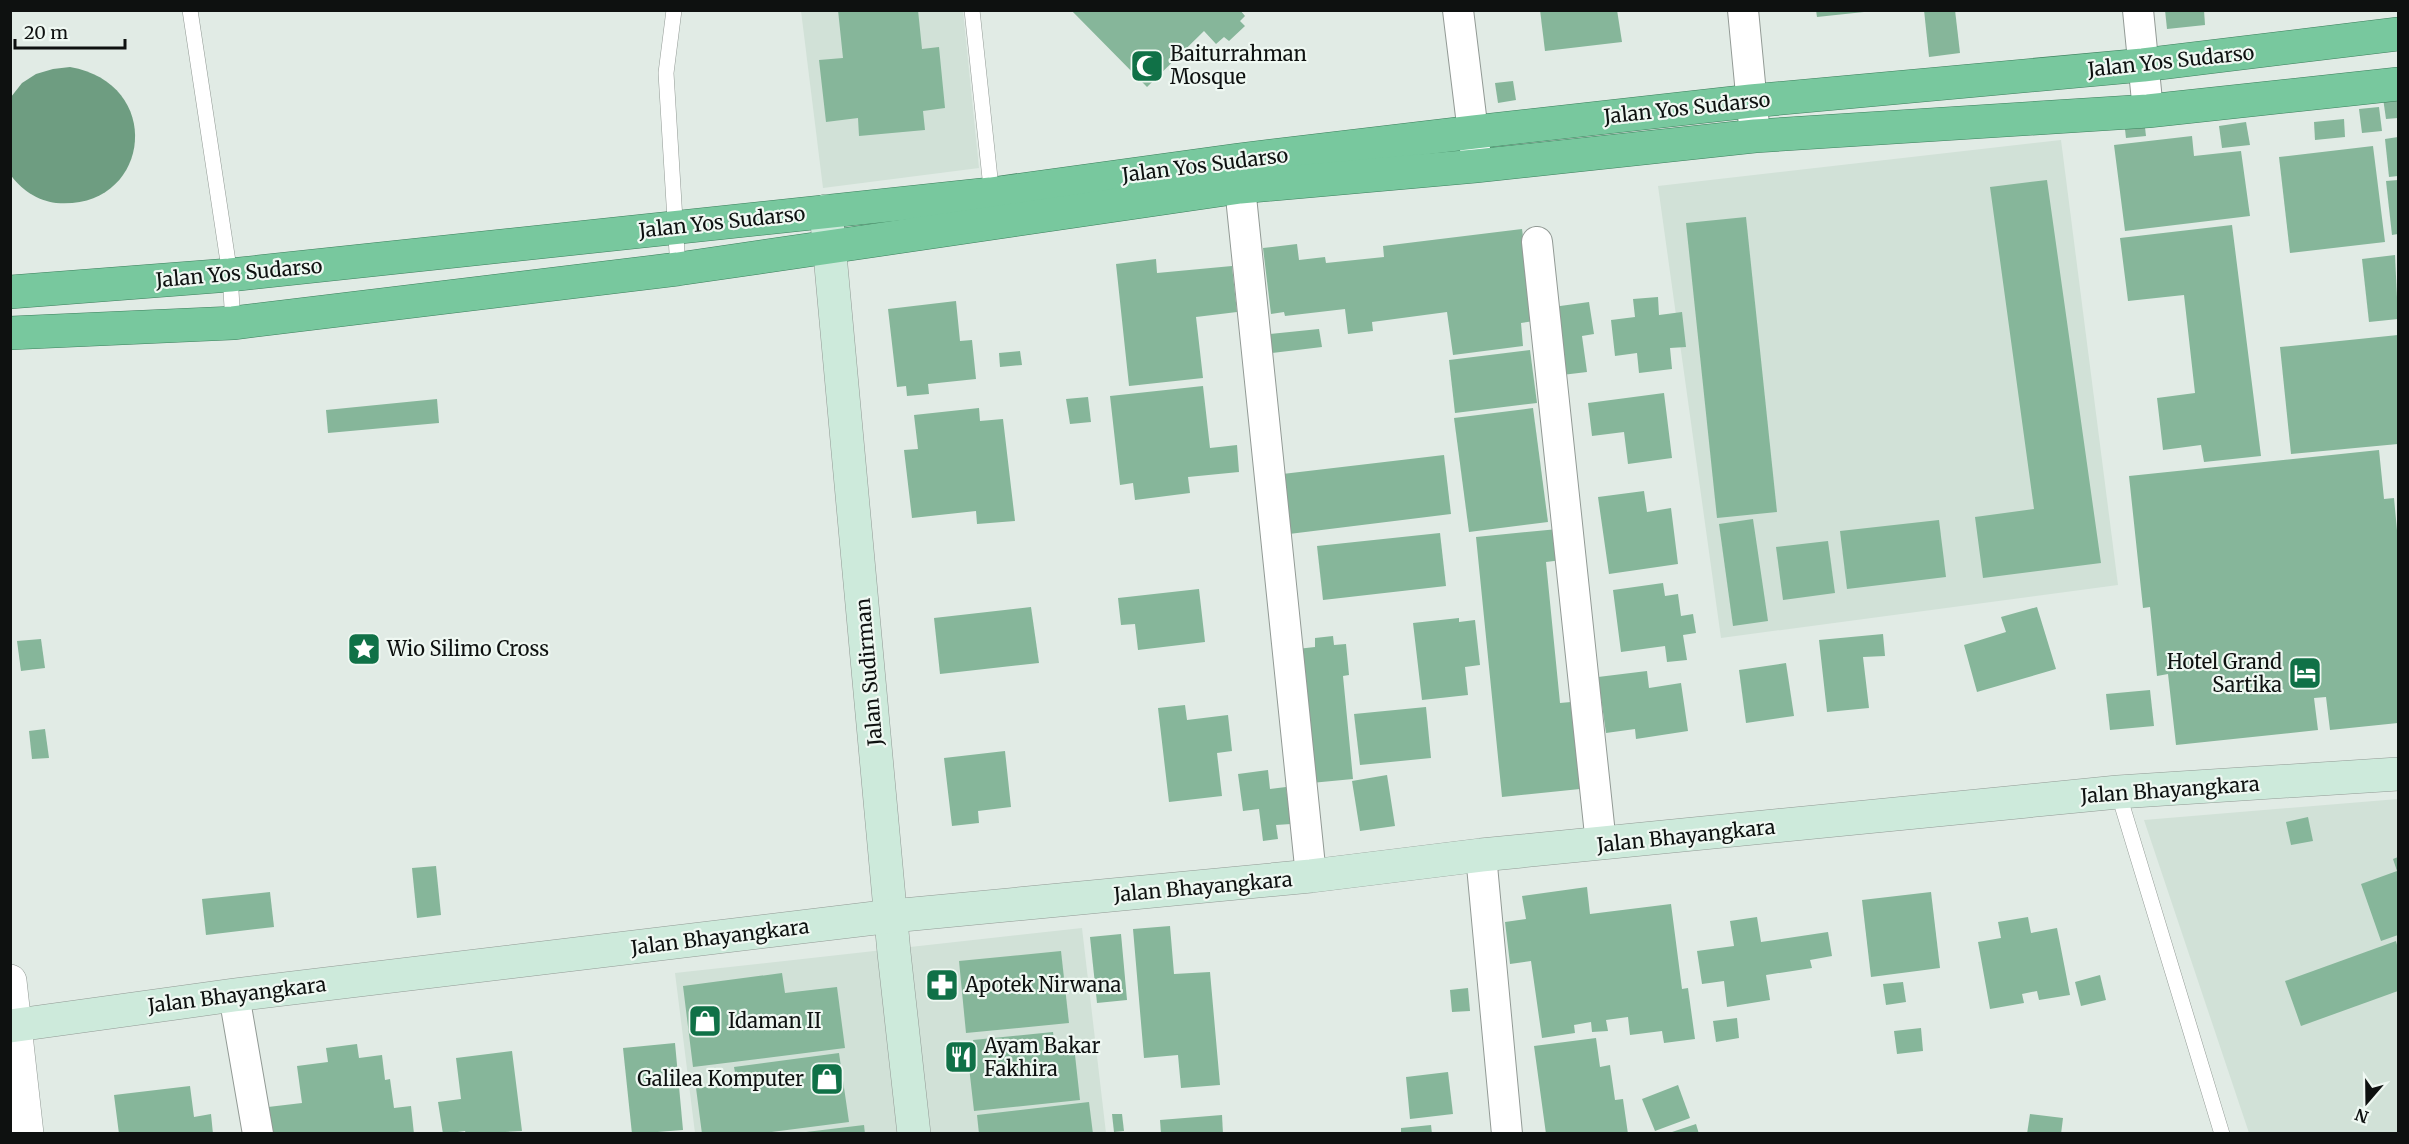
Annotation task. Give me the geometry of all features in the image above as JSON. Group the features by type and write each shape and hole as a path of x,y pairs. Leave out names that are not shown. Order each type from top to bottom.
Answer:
{"highway":[{"name":"Jalan Yos Sudarso","path":"10,333 233,323 678,269 830,246 994,208 1238,160 1751,101 2143,65 2398,34"},
{"name":"Jalan Yos Sudarso","path":"10,292 230,275 826,211 994,208 1476,166 1755,136 2148,111 2398,84"}],"main road":[{"name":"Jalan Sudirman","path":"826,211 914,1134"},
{"name":"Jalan Bhayangkara","path":"13,1026 234,995 892,916 1311,876 1481,855 2118,792 2398,774"}],"street":[{"path":"1458,10 1474,132 1476,166"},
{"path":"1743,10 1755,136"},
{"path":"2138,10 2148,111"},
{"path":"1240,187 1311,876"},
{"path":"1537,242 1601,844"},
{"path":"1481,855 1507,1134"},
{"path":"10,981 13,1026 27,1134"},
{"path":"234,995 258,1134"}],"lane":[{"path":"189,10 230,275 233,323"},
{"path":"674,10 666,73 678,269"},
{"path":"972,10 994,208"},
{"path":"2118,792 2222,1134"}],"shaded area":[{"path":"801,11 963,11 979,168 823,188"},
{"path":"70,67 101,78 122,97 133,120 135,144 127,168 111,188 88,200 56,203 43,200 30,193 10,174 11,97 22,83 36,74"},
{"path":"2061,140 2118,585 1721,638 1658,186"},
{"path":"2398,799 2398,1133 2249,1133 2144,820"},
{"path":"1082,928 1106,1133 695,1133 675,973"}],"building":[{"path":"838,10 918,10 922,49 939,47 945,108 923,111 925,130 859,136 858,118 826,122 819,60 843,58"},
{"name":"Baiturrahman Mosque","path":"1071,10 1240,10 1245,16 1240,21 1245,26 1229,41 1224,37 1216,44 1204,31 1147,87"},
{"path":"1540,10 1617,10 1622,42 1545,51"},
{"path":"1816,10 1864,10 1864,12 1817,17"},
{"path":"1924,10 1955,10 1960,53 1929,57"},
{"path":"2165,10 2204,10 2205,25 2167,29"},
{"path":"1513,81 1516,100 1498,103 1495,83"},
{"path":"2398,97 2398,118 2386,119 2383,98"},
{"path":"2379,107 2382,131 2362,133 2359,109"},
{"path":"2144,119 2146,136 2126,138 2124,121"},
{"path":"2344,119 2345,137 2315,140 2314,122"},
{"path":"2246,122 2250,145 2222,148 2219,126"},
{"path":"2192,136 2194,156 2241,151 2250,216 2125,231 2114,145"},
{"path":"2398,137 2398,176 2389,177 2385,139"},
{"path":"2373,146 2385,242 2290,253 2279,157"},
{"path":"2047,180 2101,563 1983,578 1975,517 2034,509 1990,187"},
{"path":"2398,180 2398,234 2392,235 2386,181"},
{"path":"1746,217 1777,512 1717,518 1686,223"},
{"path":"2232,225 2261,456 2204,462 2201,445 2163,450 2157,398 2195,393 2184,295 2128,301 2120,238"},
{"path":"1522,229 1534,321 1521,323 1523,346 1453,355 1447,312 1372,322 1373,331 1348,334 1345,309 1285,316 1284,312 1271,314 1263,248 1297,244 1299,260 1325,257 1326,263 1384,257 1383,246"},
{"path":"2395,255 2398,319 2369,322 2362,259"},
{"path":"1156,259 1157,273 1232,266 1237,312 1196,317 1203,378 1129,386 1116,264"},
{"path":"1658,297 1659,315 1682,312 1686,347 1670,348 1672,369 1639,373 1637,353 1615,356 1611,320 1635,317 1633,299"},
{"path":"956,301 960,341 972,340 976,379 928,384 929,394 907,396 906,386 897,387 888,309"},
{"path":"1589,302 1594,334 1582,336 1587,372 1562,375 1553,307"},
{"path":"1319,329 1322,347 1272,353 1270,334"},
{"path":"2398,335 2398,444 2291,454 2280,347"},
{"path":"1530,350 1537,403 1455,413 1449,360"},
{"path":"1020,351 1022,365 1000,367 999,353"},
{"path":"1203,386 1210,448 1237,445 1239,472 1188,477 1190,493 1135,500 1133,483 1120,485 1110,396"},
{"path":"1664,393 1672,458 1628,464 1624,432 1592,436 1588,403"},
{"path":"1088,397 1091,422 1070,424 1066,399"},
{"path":"437,399 439,423 328,433 326,410"},
{"path":"979,408 980,421 1003,419 1015,521 977,524 976,511 912,518 904,450 918,449 914,415"},
{"path":"1533,408 1548,522 1469,532 1454,418"},
{"path":"2379,450 2384,499 2394,498 2398,541 2398,723 2330,730 2326,697 2314,698 2318,730 2176,745 2168,674 2157,676 2150,607 2143,608 2129,476"},
{"path":"1444,455 1451,514 1281,535 1274,475"},
{"path":"1644,491 1647,512 1671,508 1678,564 1609,574 1598,497"},
{"path":"1753,519 1768,621 1733,626 1719,524"},
{"path":"1939,520 1946,577 1847,589 1840,531"},
{"path":"1558,529 1562,560 1546,562 1560,703 1571,702 1580,789 1502,797 1476,537"},
{"path":"1440,533 1446,586 1323,600 1317,546"},
{"path":"1828,541 1835,593 1783,600 1776,547"},
{"path":"1663,583 1665,596 1678,594 1681,616 1693,614 1696,633 1683,635 1687,660 1667,662 1665,646 1621,652 1613,590"},
{"path":"1199,589 1205,642 1138,650 1135,624 1121,625 1118,598"},
{"path":"1031,607 1039,663 940,674 934,618"},
{"path":"2037,607 2056,669 1977,692 1964,645 2006,632 2001,617"},
{"path":"1459,618 1459,622 1475,620 1480,665 1465,667 1468,695 1422,700 1413,623"},
{"path":"1883,634 1885,656 1863,657 1869,708 1827,712 1819,640"},
{"path":"1333,636 1334,645 1346,644 1349,675 1343,676 1353,779 1311,783 1297,649 1315,647 1315,638"},
{"path":"41,639 45,668 21,671 17,641"},
{"path":"1786,663 1794,716 1746,723 1739,670"},
{"path":"1647,671 1649,688 1681,683 1688,731 1636,739 1635,729 1606,733 1598,677"},
{"path":"2150,690 2154,726 2110,730 2106,694"},
{"path":"1185,705 1187,720 1228,715 1232,751 1217,753 1222,796 1169,802 1158,708"},
{"path":"1426,707 1431,758 1360,765 1354,714"},
{"path":"45,729 49,758 32,759 29,731"},
{"path":"1005,751 1011,807 978,811 979,823 952,826 944,758"},
{"path":"1268,770 1270,789 1286,787 1291,824 1276,825 1278,839 1263,841 1259,809 1243,811 1238,774"},
{"path":"1387,775 1395,826 1360,831 1352,781"},
{"path":"2308,817 2313,841 2291,845 2286,822"},
{"path":"2398,857 2398,935 2381,941 2361,884 2397,871 2393,859"},
{"path":"436,866 441,915 417,918 412,868"},
{"path":"1587,887 1590,914 1671,904 1682,989 1688,988 1695,1039 1664,1043 1662,1031 1630,1035 1628,1017 1606,1020 1608,1031 1592,1032 1591,1022 1574,1025 1575,1033 1542,1038 1531,961 1510,964 1505,922 1526,919 1522,896"},
{"path":"270,892 274,927 206,935 202,899"},
{"path":"1931,892 1940,968 1871,977 1862,900"},
{"path":"1757,917 1761,942 1828,932 1832,956 1810,960 1812,968 1766,975 1770,1000 1727,1007 1724,981 1702,984 1697,951 1734,946 1730,921"},
{"path":"2028,917 2031,933 2057,928 2070,995 2039,1000 2037,991 2022,994 2024,1003 1990,1009 1978,942 2001,938 1998,922"},
{"path":"1170,926 1174,974 1210,972 1220,1085 1181,1088 1178,1055 1144,1058 1133,929"},
{"path":"1121,934 1127,1000 1097,1003 1090,937"},
{"path":"2396,941 2398,991 2301,1026 2285,981"},
{"path":"1061,951 1069,1023 966,1033 959,961"},
{"path":"782,973 785,993 837,987 845,1048 693,1067 683,986"},
{"path":"2100,975 2106,1000 2081,1006 2075,982"},
{"path":"1903,982 1906,1002 1886,1005 1883,984"},
{"path":"1468,988 1470,1011 1452,1012 1450,990"},
{"path":"1737,1018 1739,1038 1716,1042 1713,1021"},
{"path":"1921,1028 1923,1051 1897,1054 1894,1031"},
{"path":"1053,1032 1055,1049 1074,1046 1080,1100 974,1111 968,1058 974,1057 973,1040"},
{"path":"1596,1038 1600,1067 1610,1065 1615,1100 1623,1099 1628,1134 1546,1134 1534,1046"},
{"path":"675,1043 683,1130 632,1134 623,1048"},
{"path":"357,1044 359,1058 382,1055 385,1080 390,1079 394,1108 411,1106 414,1134 272,1134 268,1107 302,1103 297,1066 328,1062 326,1048"},
{"path":"512,1051 522,1131 466,1134 465,1131 443,1134 438,1102 461,1099 456,1058"},
{"path":"839,1053 849,1122 757,1134 702,1134 696,1088 737,1083 734,1067"},
{"path":"1448,1072 1453,1114 1410,1119 1406,1077"},
{"path":"1678,1085 1690,1118 1655,1131 1642,1099"},
{"path":"190,1086 194,1117 211,1114 213,1134 119,1134 114,1095"},
{"path":"1089,1102 1093,1134 979,1134 977,1115"},
{"path":"1112,1114 1122,1114 1124,1131 1114,1132"},
{"path":"2030,1114 2063,1118 2061,1134 2027,1134"},
{"path":"1222,1115 1223,1134 1161,1134 1160,1120"},
{"path":"1696,1124 1699,1134 1669,1134 1669,1133"},
{"path":"864,1125 865,1134 806,1134 806,1132"},
{"path":"1431,1125 1432,1134 1401,1134 1401,1128"}],"place":[{"name":"Baiturrahman Mosque","path":"1147,66"},
{"name":"Wio Silimo Cross","path":"364,649"},
{"name":"Hotel Grand Sartika","path":"2305,673"},
{"name":"Apotek Nirwana","path":"942,985"},
{"name":"Idaman II","path":"705,1021"},
{"name":"Ayam Bakar Fakhira","path":"961,1057"},
{"name":"Galilea Komputer","path":"827,1079"}]}
